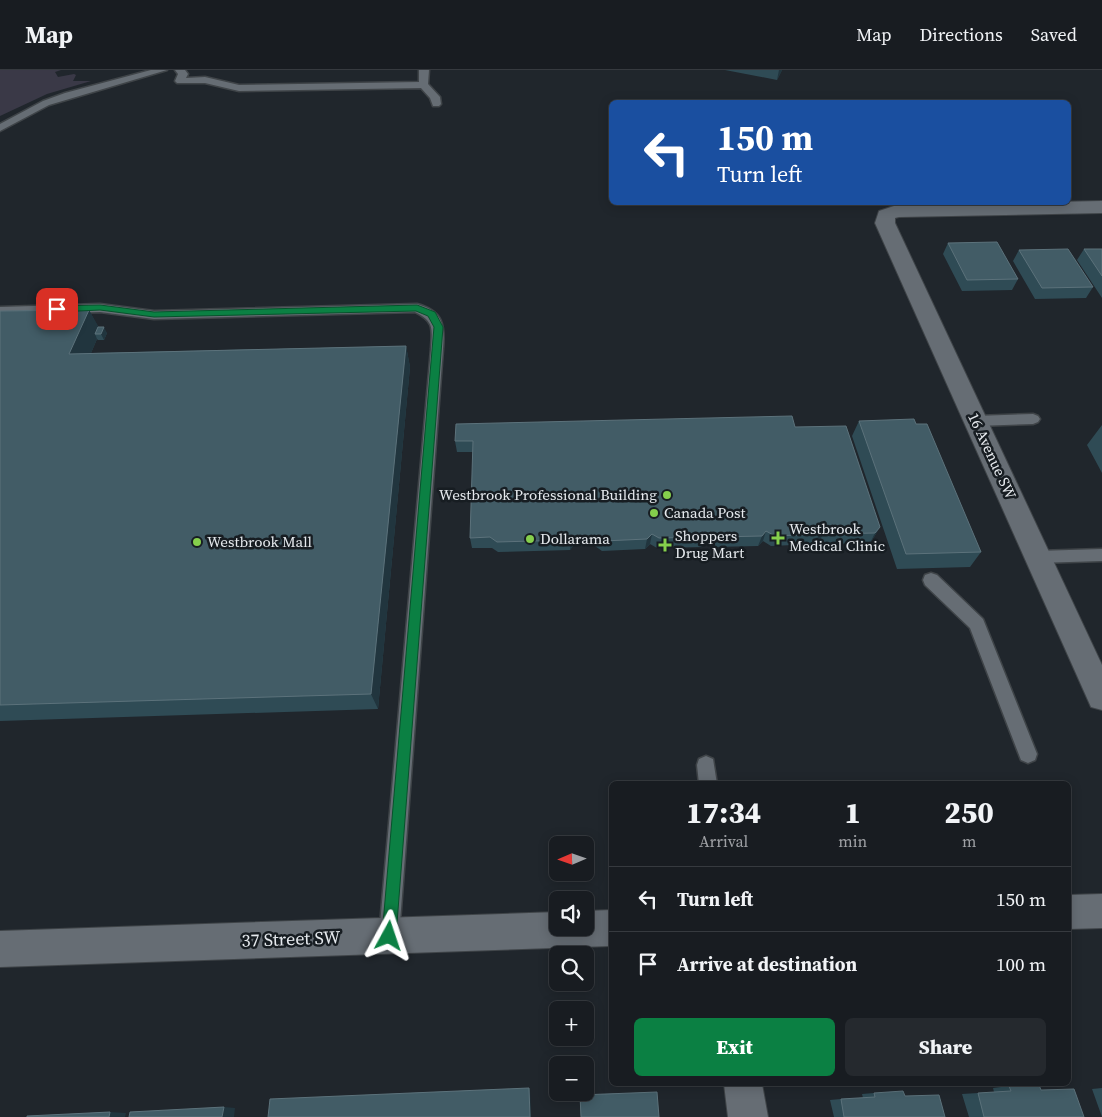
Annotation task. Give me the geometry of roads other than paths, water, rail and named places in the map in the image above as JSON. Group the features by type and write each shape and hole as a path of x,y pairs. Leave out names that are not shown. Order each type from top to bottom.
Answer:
{"street":[{"name":"16 Avenue SW","path":"1101,693 889,236 885,223 886,215 897,211 1102,207"},
{"path":"1071,912 1102,911"},
{"name":"37 Street SW","path":"0,949 609,928"},
{"path":"744,1086 748,1117"}],"lane":[{"path":"123,70 130,78"},
{"path":"0,128 46,103 78,92 162,70"},
{"path":"180,70 182,74 180,81 205,80 239,88 422,85 435,97 436,104"},
{"path":"422,85 424,70"},
{"path":"0,311 100,308 154,315 417,308 432,314 438,327 437,349 389,936"},
{"path":"976,421 1033,419"},
{"path":"1037,556 1102,555"},
{"path":"931,580 977,624 1028,754"}],"place":[{"name":"Westbrook Professional Building","path":"667,495"},
{"name":"Canada Post","path":"654,513"},
{"name":"Westbrook Medical Clinic","path":"778,538"},
{"name":"Dollarama","path":"530,539"},
{"name":"Westbrook Mall","path":"197,542"},
{"name":"Shoppers Drug Mart","path":"665,545"}]}
